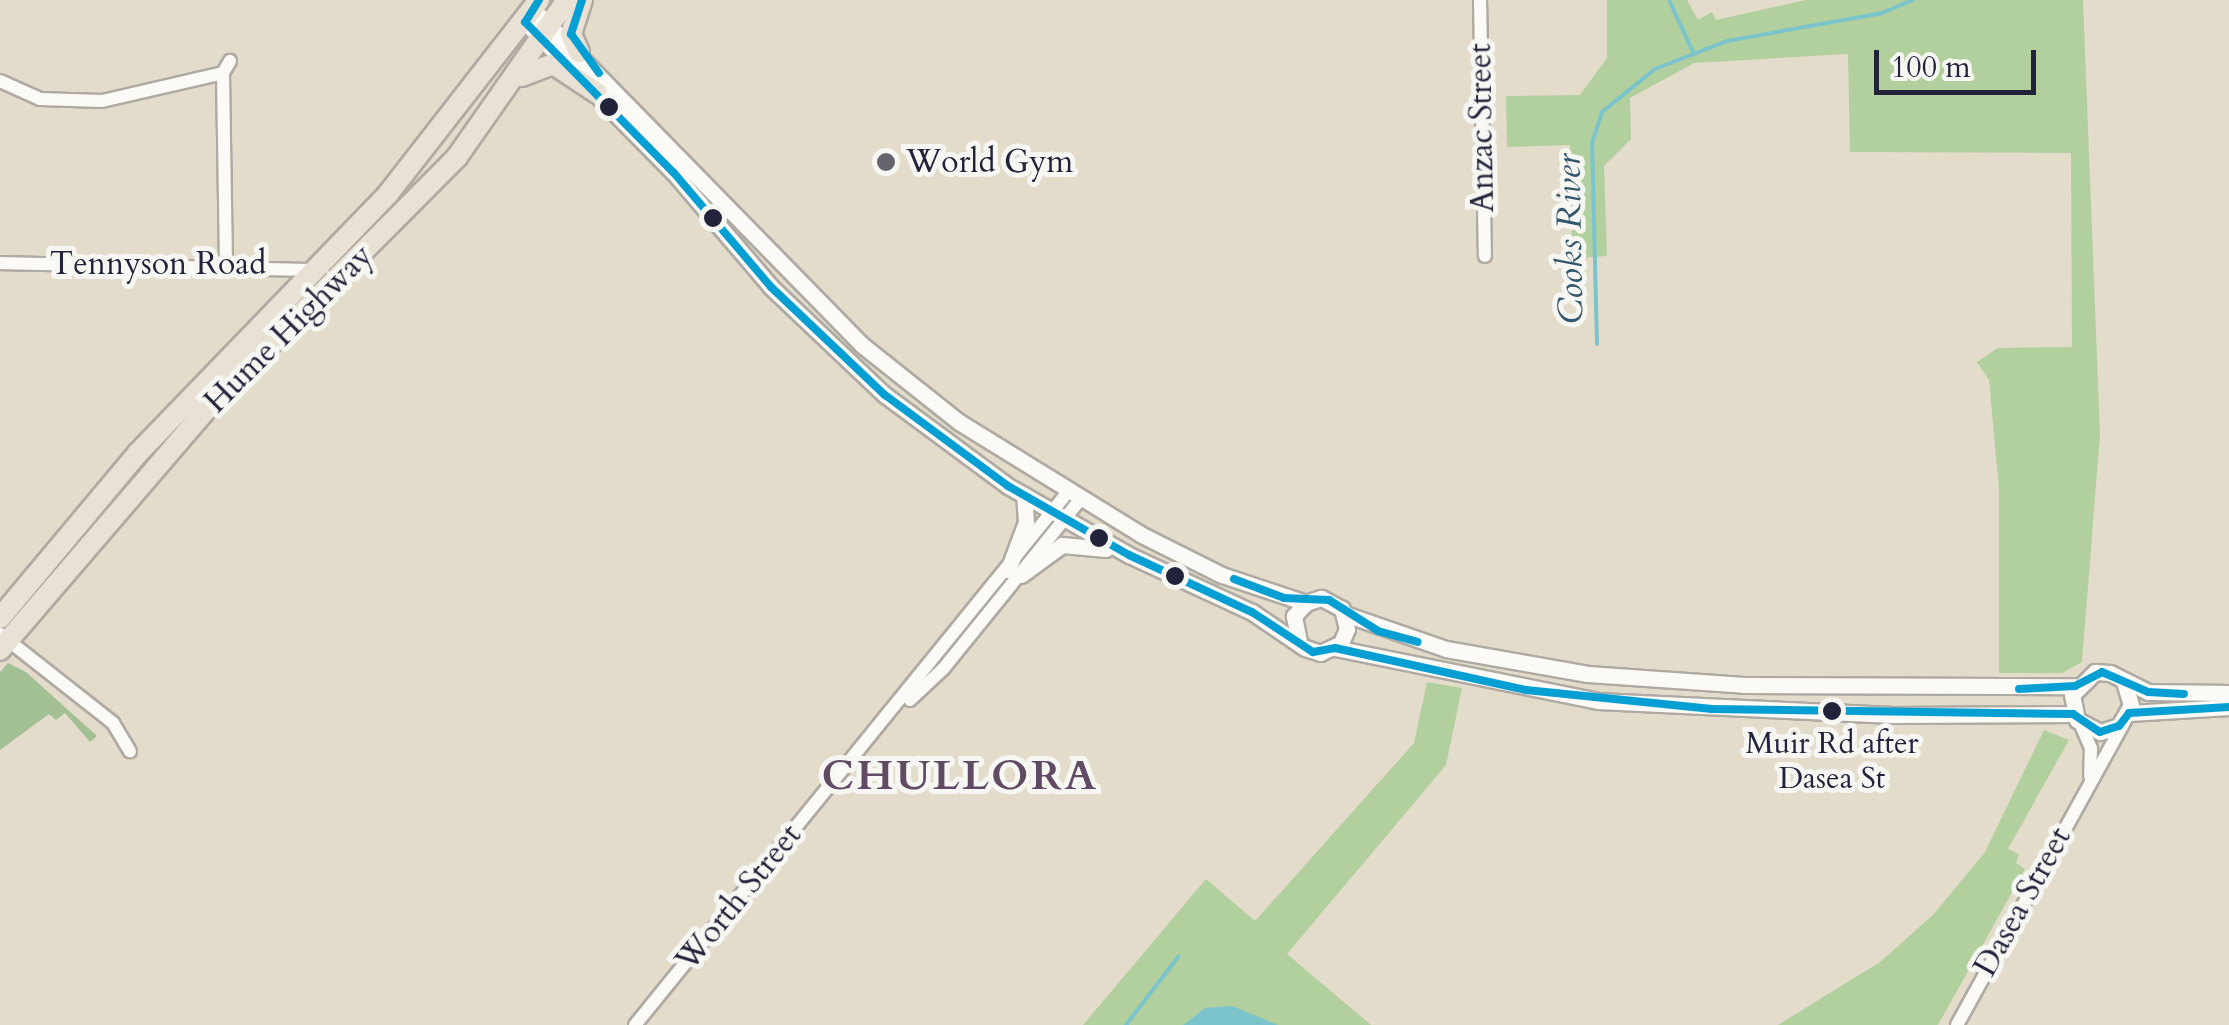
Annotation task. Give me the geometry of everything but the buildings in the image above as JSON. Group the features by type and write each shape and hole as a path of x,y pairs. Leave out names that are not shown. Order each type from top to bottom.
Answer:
{"highway":[{"name":"Hume Highway","path":"3,641 186,431 398,223 502,96 568,0"},
{"path":"579,52 571,34 582,0"},
{"name":"Hume Highway","path":"0,618 138,452 388,194 532,10"},
{"path":"502,96 526,72 546,63 596,93"}],"street":[{"name":"Anzac Street","path":"1480,0 1484,256"},
{"path":"532,10 596,93 771,287 858,370 1024,495 1129,555 1252,612 1313,652 1335,648 1598,700 2053,716 2110,731 2128,716 2229,707"},
{"path":"548,31 579,52 862,344 959,422 1073,497 1207,568 1306,602 1329,600 1345,614 1446,650 1588,674 1744,685 2024,689 2070,686 2102,672 2170,695 2229,694"},
{"path":"0,80 40,99 102,101 227,67 226,265"},
{"name":"Tennyson Road","path":"0,263 226,265 315,270"},
{"path":"1014,572 1026,522 1024,495"},
{"name":"Worth Street","path":"635,1025 882,725 943,669 1073,497"},
{"path":"1014,572 1065,544 1129,555"},
{"path":"1298,642 1293,626 1306,602"},
{"path":"1335,648 1345,637 1345,614"},
{"path":"3,641 113,723 130,751"},
{"path":"2124,682 2128,716"},
{"path":"2070,686 2077,720 2091,748 2090,779"},
{"name":"Dasea Street","path":"1957,1025 2128,716"}],"green space":[{"path":"1607,0 1687,0 1698,20 1712,12 1716,20 1806,0 2083,0 2100,435 2082,662 2062,673 1999,673 1999,490 1989,380 1977,362 1998,348 2072,347 2071,153 1850,152 1848,54 1694,63 1630,98 1631,139 1604,166 1607,256 1580,258 1572,244 1570,145 1507,147 1506,96 1580,95 1607,58"},
{"path":"8,663 26,672 97,736 90,742 65,713 56,720 49,714 0,750 0,672"},
{"path":"1427,682 1462,688 1446,765 1287,954 1371,1025 1083,1025 1206,879 1255,921 1414,743"},
{"path":"2044,730 2069,740 2008,849 2019,854 2016,863 2025,869 1938,1025 1778,1025 1880,962 1933,915 1985,852"}],"water":[{"path":"1232,1006 1278,1025 1183,1025 1205,1008"}],"waterway":[{"path":"1669,0 1694,54"},
{"name":"Cooks River","path":"1597,344 1592,143 1602,112 1655,69 1727,41 1882,13 1913,0"},
{"name":"Cooks River","path":"1126,1025 1178,957"}],"transit line":[{"path":"539,0 525,22 674,173 771,287 885,395 1008,486 1129,555 1252,612 1313,652 1335,648 1526,690 1712,709 2073,714 2100,732 2119,726 2129,713 2229,707"},
{"path":"582,0 571,34 599,73"},
{"path":"1234,579 1284,598 1329,600 1378,631 1418,642"},
{"path":"2019,689 2075,686 2102,672 2148,692 2184,694"}],"place":[{"name":"World Gym","path":"886,162"},
{"name":"Muir Rd after Dasea St","path":"1832,711"}],"district":[{"name":"CHULLORA","path":"960,776"}]}
